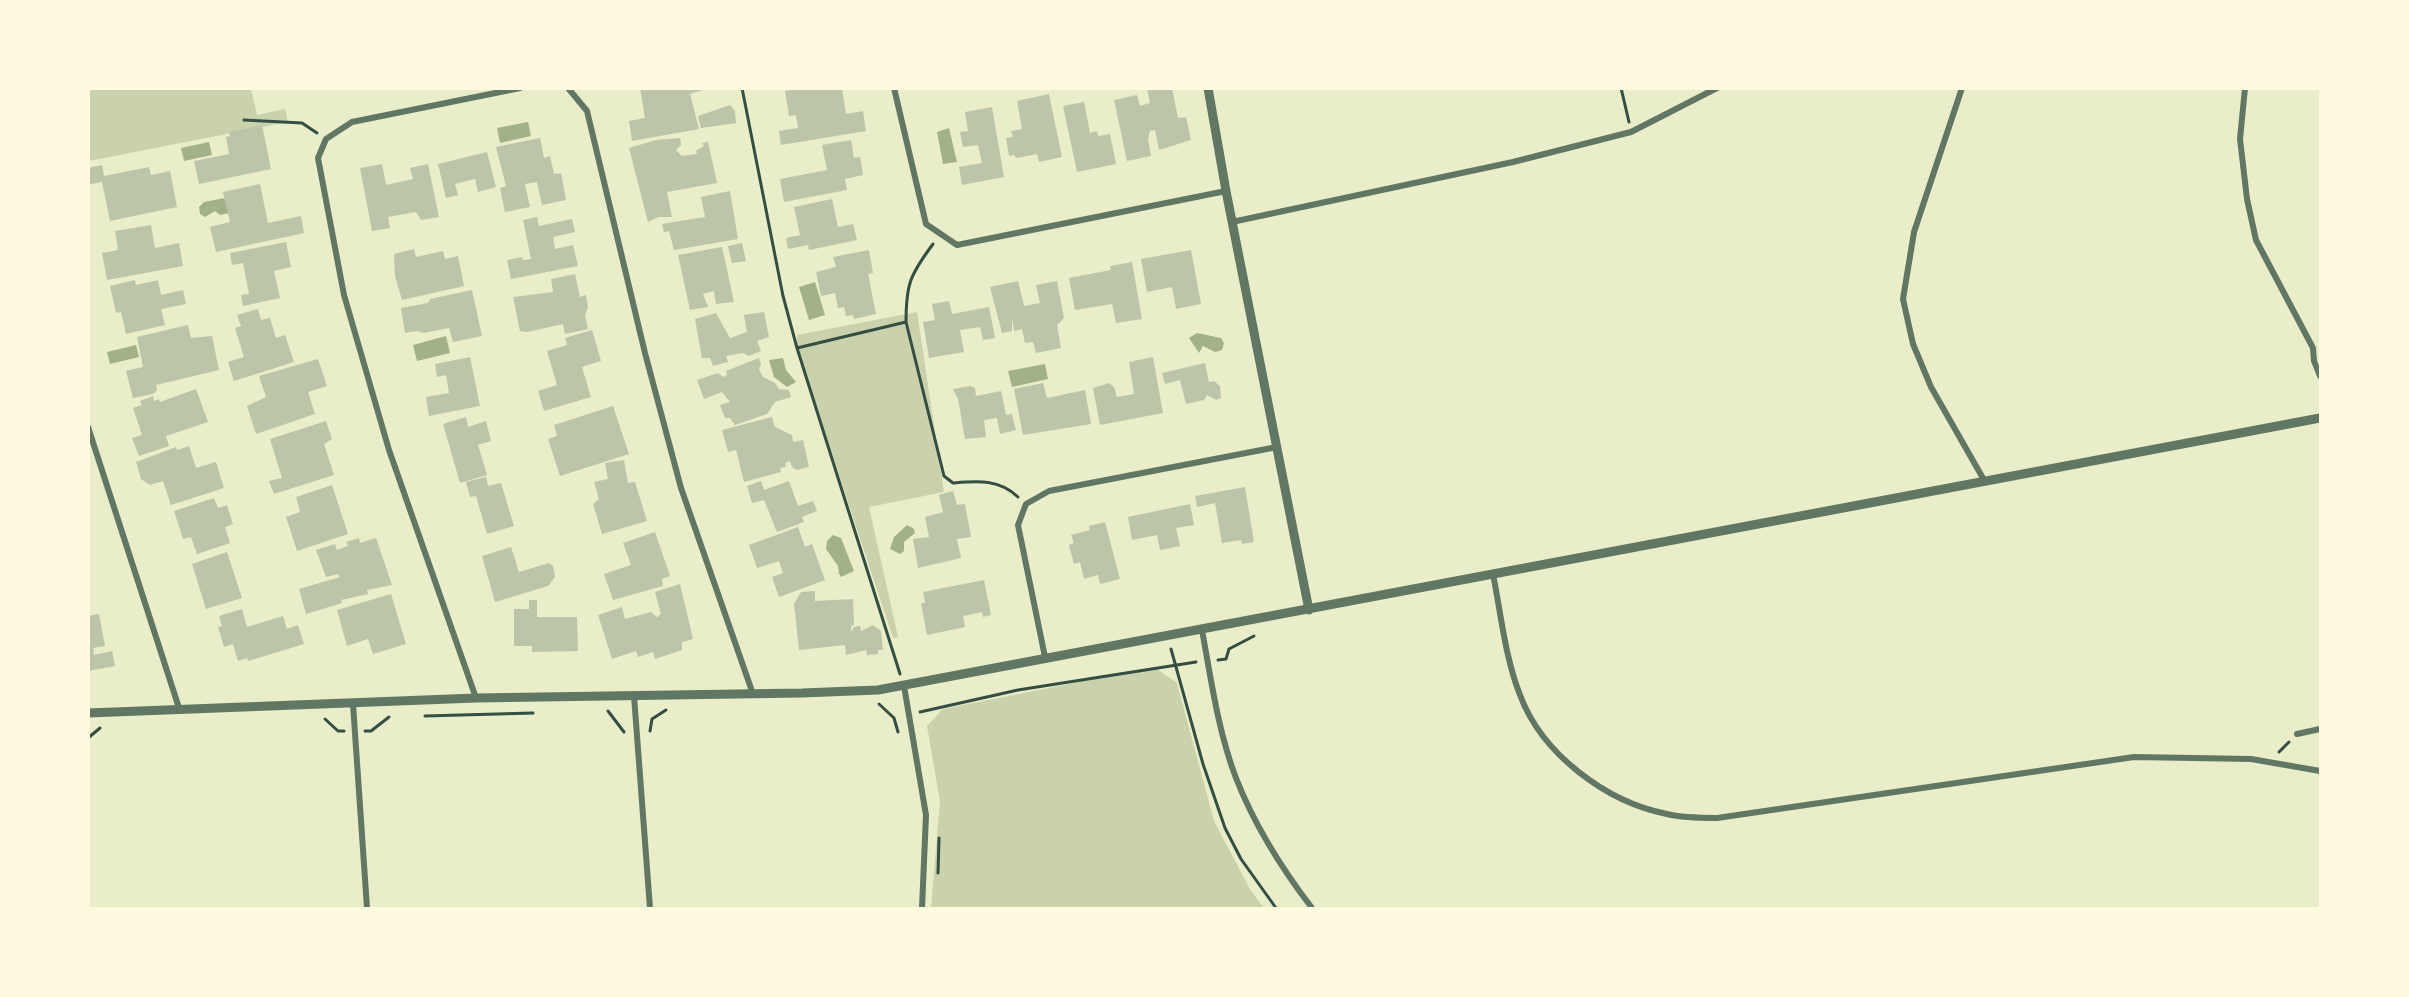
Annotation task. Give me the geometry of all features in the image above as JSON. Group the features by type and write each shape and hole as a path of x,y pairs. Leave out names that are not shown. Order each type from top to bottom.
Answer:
{"street":[{"path":"476,698 389,450 344,295 318,159 326,139 352,122 520,88"},
{"path":"568,88 587,111 645,353 681,488 753,694"},
{"path":"894,88 926,224 957,245 1226,191"},
{"path":"1208,88 1226,191 1309,610"},
{"path":"1232,222 1513,162 1631,132 1717,88"},
{"path":"1962,88 1914,232 1903,299 1913,344 1931,387 1984,480"},
{"path":"2245,88 2240,139 2247,199 2256,240 2313,348 2314,361 2320,376"},
{"path":"2313,348 2320,352"},
{"path":"88,712 476,698 842,692 904,686 1045,657 1309,610 2320,418"},
{"path":"88,428 180,708"},
{"path":"1045,657 1018,525 1026,504 1049,491 1277,447"},
{"path":"1493,574 1519,693 1543,735 1570,765 1595,784 1623,799 1667,814 1717,818 2134,757 2251,759 2320,771"},
{"path":"1202,630 1226,744 1248,805 1295,887 1312,909"},
{"path":"904,686 926,815 922,909"},
{"path":"634,696 650,909"},
{"path":"353,704 367,909"},
{"path":"2297,734 2320,729"}],"path":[{"path":"742,88 783,296 797,348 904,686"},
{"path":"1621,88 1631,132"},
{"path":"244,120 302,123 326,139"},
{"path":"926,255 910,278 906,292 906,322 944,476 953,483 986,480 1009,489 1026,504"},
{"path":"797,348 906,322"},
{"path":"894,718 1018,690 1174,664 1226,659 1229,649 1254,636"},
{"path":"1174,664 1203,764 1225,828 1241,859 1276,909"},
{"path":"868,704 879,704 894,718 899,740"},
{"path":"598,711 609,711 624,733 637,733 650,732 652,719 671,707"},
{"path":"421,716 539,713"},
{"path":"316,718 326,719 338,731 371,731 386,717 397,716"},
{"path":"88,738 98,728 106,727"}],"shaded area":[{"path":"89,89 251,89 257,115 285,109 288,122 89,161"},
{"path":"528,122 531,136 500,143 497,128"},
{"path":"949,128 957,162 943,164 937,132"},
{"path":"209,142 212,155 184,161 181,148"},
{"path":"225,198 229,213 220,215 215,211 205,217 200,214 199,207 204,202"},
{"path":"815,282 825,315 809,320 799,287"},
{"path":"917,312 944,492 869,507 898,637 893,638 797,348 797,335"},
{"path":"1197,333 1221,338 1224,343 1222,350 1215,352 1203,346 1199,353 1189,338"},
{"path":"446,336 450,353 417,361 413,345"},
{"path":"136,345 139,357 110,364 107,352"},
{"path":"783,358 786,370 796,382 787,387 774,377 769,360"},
{"path":"1045,364 1048,379 1012,387 1008,371"},
{"path":"907,525 914,529 915,533 904,542 904,551 900,554 890,549 894,537"},
{"path":"833,535 841,538 854,571 841,577 838,566 826,549 827,541"},
{"path":"1154,667 1177,683 1214,821 1251,891 1264,908 931,908 940,801 927,726 943,709"}],"building":[{"path":"640,88 709,88 690,94 699,129 632,141 629,121 645,118"},
{"path":"803,88 842,88 846,114 863,111 866,131 781,145 779,131 798,128 796,115 789,116 785,91"},
{"path":"1147,88 1172,88 1178,118 1186,117 1191,140 1159,150 1155,130 1150,131 1148,139 1151,156 1127,161 1114,100 1137,95 1140,106 1150,103"},
{"path":"1049,94 1062,157 1039,162 1037,154 1016,158 1014,155 1009,156 1006,138 1013,137 1011,131 1022,129 1017,101"},
{"path":"1084,102 1090,133 1097,131 1098,136 1110,134 1116,164 1077,172 1063,106"},
{"path":"730,105 735,111 736,123 701,128 698,116"},
{"path":"992,107 1004,177 962,185 959,167 982,163 978,145 963,147 960,132 968,131 965,112"},
{"path":"262,125 271,169 199,184 194,161 229,154 226,137 230,136 229,132"},
{"path":"540,138 544,158 550,156 554,174 561,173 566,200 542,205 537,182 525,184 530,207 505,212 500,188 506,186 496,147"},
{"path":"680,138 681,145 676,150 682,156 697,154 696,151 704,146 702,143 708,142 717,183 667,192 672,217 659,217 648,222 629,148 656,140"},
{"path":"851,140 854,158 860,157 863,175 845,179 847,190 784,202 780,179 827,170 822,145"},
{"path":"487,152 496,187 478,192 475,179 455,184 458,195 446,198 438,164"},
{"path":"382,164 386,185 413,179 410,168 428,164 439,217 421,220 416,212 388,217 390,228 372,231 360,168"},
{"path":"102,165 104,176 149,167 151,175 170,171 177,207 110,221 102,182 91,184 88,181 88,168"},
{"path":"260,184 268,223 301,216 304,233 216,252 210,227 230,222 223,192"},
{"path":"730,191 738,239 674,250 669,231 664,232 662,224 705,217 701,197"},
{"path":"832,199 838,227 853,224 857,240 809,250 808,245 788,249 786,238 800,235 794,207"},
{"path":"537,217 539,226 572,219 575,232 553,237 555,249 573,245 578,266 511,279 507,260 522,257 523,260 531,259 523,220"},
{"path":"151,225 155,248 179,243 183,266 107,280 102,253 118,250 115,231"},
{"path":"286,242 291,267 274,271 280,298 243,306 241,295 249,294 243,263 232,265 230,253"},
{"path":"742,243 746,261 732,263 728,246"},
{"path":"722,247 734,302 716,304 714,291 703,294 708,307 690,310 678,255"},
{"path":"414,249 416,257 443,251 445,259 458,256 464,286 402,300 395,276 394,254"},
{"path":"869,250 873,273 868,274 876,314 854,319 853,315 846,316 844,307 838,308 835,293 821,296 816,272 836,267 833,257"},
{"path":"1191,250 1201,304 1176,309 1172,287 1147,292 1141,259"},
{"path":"1132,262 1142,319 1116,323 1112,304 1075,310 1069,278 1111,270 1110,266"},
{"path":"575,274 580,297 586,295 588,307 585,315 588,329 565,334 563,324 527,332 520,331 513,297 553,292 551,279"},
{"path":"135,280 136,285 158,280 161,295 183,290 186,304 161,309 165,325 126,334 121,312 116,313 110,286"},
{"path":"1018,281 1024,306 1040,303 1036,285 1057,281 1064,318 1057,325 1061,348 1036,353 1033,342 1025,343 1022,329 1014,331 1012,318 1012,331 1002,333 990,287"},
{"path":"472,290 482,336 453,342 449,328 424,333 417,331 405,333 401,308"},
{"path":"949,301 952,314 989,307 995,338 983,340 980,327 960,330 964,352 929,358 923,322 935,320 932,304"},
{"path":"258,309 261,320 270,318 276,338 285,335 294,362 234,381 228,362 244,357 235,328 241,326 237,315"},
{"path":"764,312 769,337 757,341 761,351 749,356 743,353 726,356 728,362 713,366 710,358 702,358 695,319 716,313 730,338 747,332 744,315"},
{"path":"188,325 191,338 212,336 219,370 156,385 157,390 153,394 133,398 126,371 143,367 137,337"},
{"path":"592,330 601,361 582,367 591,397 544,411 538,391 557,385 547,351 567,345 565,338"},
{"path":"470,357 480,406 429,416 426,397 449,393 446,375 437,377 435,364"},
{"path":"1153,357 1163,413 1100,425 1093,388 1109,383 1114,387 1117,397 1134,394 1129,362"},
{"path":"759,358 761,365 759,369 763,377 775,383 779,389 789,390 791,397 775,402 767,414 735,425 730,418 725,418 720,405 730,402 722,392 704,399 697,380 718,373 723,377 727,375 726,371"},
{"path":"318,359 327,386 308,392 315,414 256,434 247,406 266,397 259,376"},
{"path":"1205,363 1209,382 1214,381 1220,386 1221,398 1216,400 1207,395 1204,400 1186,404 1180,380 1165,384 1162,373"},
{"path":"1043,383 1047,398 1085,390 1091,424 1023,435 1014,389"},
{"path":"971,386 975,388 976,396 1001,391 1006,415 1012,414 1016,430 1000,434 997,418 984,420 986,437 965,439 958,399 953,389"},
{"path":"196,389 208,422 166,436 169,446 139,456 132,438 142,435 133,408 142,405 140,401 153,396 154,401 159,399 160,402"},
{"path":"613,406 629,454 560,476 548,439 557,436 554,425"},
{"path":"466,417 468,427 486,421 491,441 478,445 487,475 460,483 443,424"},
{"path":"772,417 775,427 792,435 793,442 803,440 809,467 797,470 792,467 790,461 785,463 786,467 780,468 781,472 744,482 736,450 728,452 722,430"},
{"path":"326,421 332,439 324,444 334,475 274,494 269,481 282,478 270,439"},
{"path":"189,446 196,468 216,462 224,488 171,505 163,481 150,485 141,479 136,462 176,447 177,450"},
{"path":"624,460 628,483 635,482 647,521 602,534 593,504 599,499 594,482 608,479 605,463"},
{"path":"486,477 488,486 501,483 514,526 487,534 476,496 470,497 466,482"},
{"path":"761,481 764,490 789,481 798,506 813,501 817,511 802,517 804,522 777,532 764,500 752,503 747,486"},
{"path":"332,485 348,534 297,551 286,517 300,512 296,497"},
{"path":"1245,487 1254,542 1242,544 1241,540 1222,543 1215,503 1197,507 1195,496"},
{"path":"953,491 957,505 965,504 971,537 957,539 961,558 918,568 913,539 929,537 925,517 943,512 939,495"},
{"path":"214,498 218,508 227,505 233,524 225,527 230,543 197,554 191,537 183,539 174,511"},
{"path":"1190,504 1194,525 1176,528 1180,546 1160,550 1157,535 1132,540 1128,517"},
{"path":"1105,522 1120,579 1100,584 1098,575 1084,579 1080,562 1074,564 1069,545 1074,543 1071,535 1090,530 1089,526"},
{"path":"798,527 805,547 812,544 825,580 779,597 772,577 783,573 779,561 757,568 749,545"},
{"path":"655,532 670,576 662,579 663,586 613,600 604,574 631,565 623,543"},
{"path":"359,538 360,543 376,538 392,585 367,590 368,594 341,600 342,603 306,614 299,589 340,577 338,574 326,577 316,550 335,544 337,550 348,546 346,542"},
{"path":"511,547 519,572 549,563 553,566 555,577 548,586 495,602 482,556"},
{"path":"227,552 242,598 206,609 192,564"},
{"path":"984,580 991,615 983,617 982,612 963,616 965,627 927,635 921,603 925,603 923,592"},
{"path":"680,584 693,639 682,642 682,650 655,659 653,652 638,657 636,651 612,659 598,615 622,607 625,619 651,612 657,617 661,614 655,592"},
{"path":"815,591 815,601 853,599 854,625 851,626 851,632 854,627 860,626 861,631 873,625 881,631 883,650 878,650 878,654 867,655 866,650 846,655 845,645 799,650 794,604 801,592"},
{"path":"391,594 406,644 373,654 368,639 347,646 337,610"},
{"path":"529,600 537,600 537,617 577,617 578,651 532,652 532,646 514,646 514,609 529,609"},
{"path":"242,609 247,627 283,616 287,629 298,625 304,644 248,661 247,658 238,661 233,644 224,647 218,627 222,626 219,616"},
{"path":"99,614 105,646 93,648 94,655 112,651 115,666 88,671 88,616"}]}
